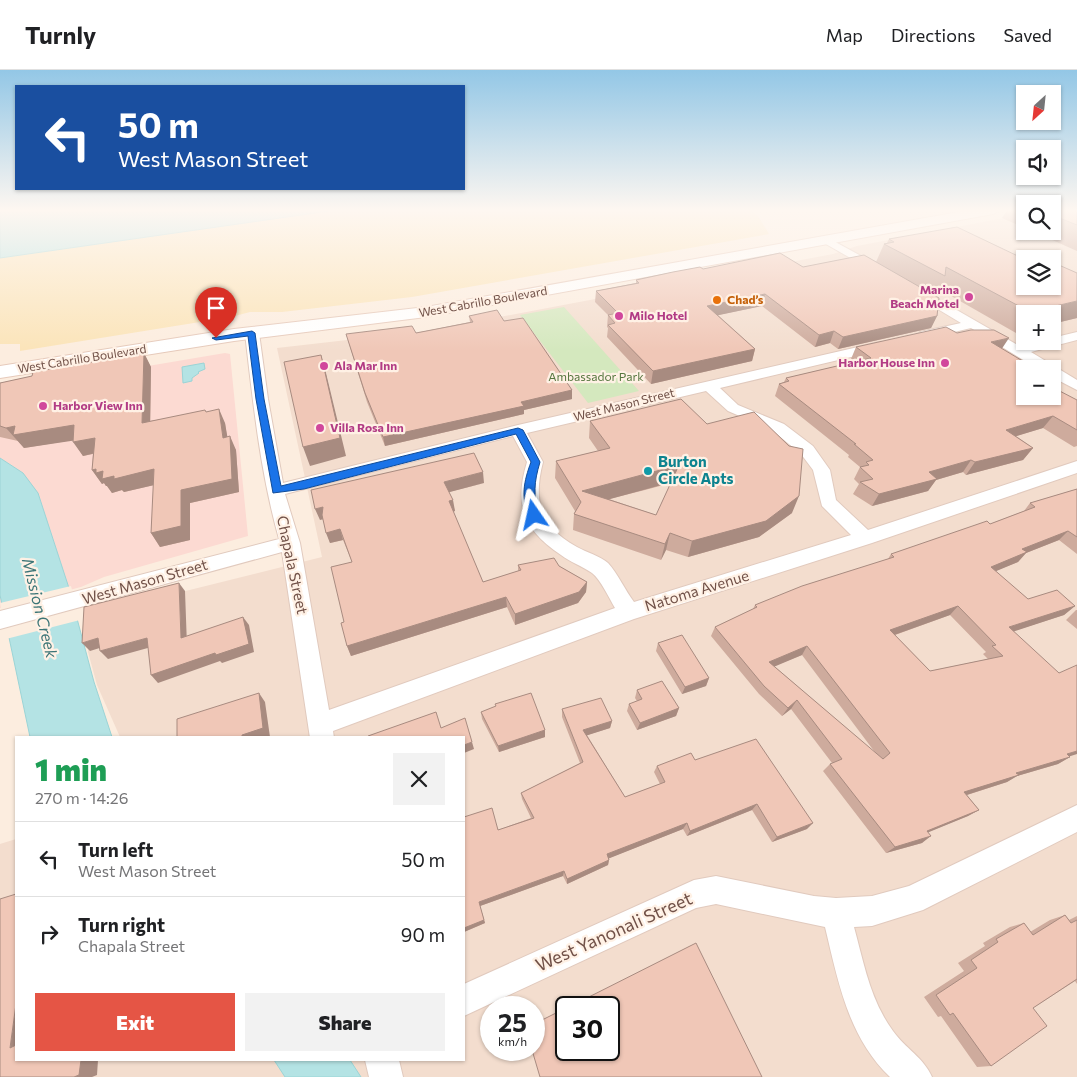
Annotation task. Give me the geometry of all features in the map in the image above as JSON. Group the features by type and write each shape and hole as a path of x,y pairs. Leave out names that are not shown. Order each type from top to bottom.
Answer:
{"main road":[{"name":"West Cabrillo Boulevard","path":"0,372 252,333 426,312 733,257"}],"street":[{"path":"857,257 890,276"},
{"path":"906,285 1034,360"},
{"path":"910,339 973,324"},
{"name":"Chapala Street","path":"252,333 260,399 276,490 290,543 322,731"},
{"path":"1020,351 1077,336"},
{"name":"West Mason Street","path":"276,490 304,485 518,430 891,343"},
{"path":"1061,376 1077,386"},
{"path":"708,385 733,408 778,427 807,450 821,470 828,502 865,538"},
{"path":"518,430 535,462 528,484 529,500 534,515 544,530 562,546 600,568 629,612"},
{"name":"Natoma Avenue","path":"322,731 629,612 865,538 1077,467"},
{"name":"West Mason Street","path":"2,620 290,543"},
{"name":"West Yanonali Street","path":"465,1000 694,894 716,890 814,911 836,913 872,911 913,900 1077,818"},
{"path":"836,913 866,1021 882,1046 915,1077"},
{"path":"382,1061 386,1077"}],"shaded area":[{"path":"817,257 1016,257 1016,295 1061,295 1061,257 1077,257 1077,1077 0,1077 0,844 15,839 15,1061 465,1061 465,736 120,736 97,685 88,652 89,615 322,557 277,348 426,331"},
{"path":"225,353 230,354 248,536 104,577 81,587 0,608 0,391"}],"green space":[{"name":"Ambassador Park","path":"564,307 639,391 588,403 520,315"}],"sand":[{"path":"639,257 412,297 282,312 250,312 231,317 20,351 20,344 0,344 0,258"}],"water":[{"path":"204,363 205,369 198,372 192,378 192,381 183,383 182,367"},
{"name":"Mission Creek","path":"0,458 23,473 38,493 68,585 94,682 112,736 30,736 0,595"},
{"path":"275,1061 351,1061 361,1077 285,1077"}],"pier":[{"path":"71,586 80,620 6,639 0,603"}],"building":[{"path":"761,257 787,257 803,267 854,257 867,257 939,298 937,316 843,337 834,331 819,335 765,294 707,306 755,349 653,371 608,325 615,323 608,315 618,313 596,291 639,283 636,280 673,272 700,267 703,269"},
{"path":"909,257 1016,257 1016,295 1061,295 1061,266 1077,273 1077,301 1060,305 1017,305 946,267 945,276"},
{"path":"497,310 504,321 523,318 572,390 521,402 524,406 383,437 365,393 346,334 412,326 416,333 473,322 469,316"},
{"path":"946,327 957,333 971,330 994,330 1009,338 991,342 1021,360 1016,360 1016,405 1061,405 1061,392 1077,400 1077,430 1053,416 1006,430 1033,448 975,462 971,460 929,472 937,479 879,494 860,482 873,479 860,467 869,465 866,462 873,460 854,444 856,444 779,384 789,381 786,378 871,358 856,347"},
{"path":"144,353 142,423 205,410 206,412 219,409 223,438 230,436 232,479 181,490 181,526 151,533 154,469 114,479 114,476 102,479 103,471 96,473 96,469 92,470 95,438 73,442 74,425 13,435 15,426 6,428 0,426 0,383 32,376 33,372"},
{"path":"321,355 340,438 303,447 284,362"},
{"path":"681,399 707,424 754,412 789,446 803,449 799,496 766,521 692,541 670,533 665,544 574,514 581,502 556,461 610,448 590,421","holes":["679,465 656,515 582,491"]},
{"path":"474,453 483,472 444,482 453,500 449,501 483,582 521,570 518,565 554,558 559,566 587,582 579,592 515,614 506,597 347,646 341,623 344,622 331,567 352,562 340,529 326,533 322,515 323,507 315,509 311,490"},
{"path":"1077,489 1077,537 1068,531 1022,549 1027,552 991,567 1028,599 1057,590 1075,606 1009,627 1059,673 1077,665 1077,751 1067,754 1070,757 1016,773 1019,775 964,792 979,810 927,831 931,836 895,847 830,764 842,759 797,700 788,708 764,686 715,627 757,607 755,605 802,586 894,557 891,554 987,521 990,524 1035,507 1030,503","holes":["958,606 996,645 992,646 1003,656 930,671 890,630","807,646 890,753 883,759 769,662"]},
{"path":"179,583 181,638 243,617 249,644 216,655 215,653 151,675 147,638 100,651 98,638 82,643 84,607"},
{"path":"682,635 709,678 685,687 658,643"},
{"path":"662,681 679,708 640,723 629,704 642,699 637,690"},
{"path":"259,693 263,728 242,736 177,736 177,719"},
{"path":"531,693 545,730 498,746 481,712 496,706 495,704"},
{"path":"601,698 612,721 583,730 625,797 665,782 657,766 691,753 695,760 756,739 813,823 777,837 757,804 690,831 687,823 607,854 609,860 567,879 564,871 479,902 484,920 465,928 465,817 492,808 498,830 534,818 521,793 583,762 562,709"},
{"path":"436,712 441,728 465,718 472,742 465,745 465,736 368,736"},
{"path":"15,894 15,1011 10,1048 15,1046 15,1061 81,1061 79,1075 74,1077 0,1077 0,899"},
{"path":"1065,915 1071,923 1077,920 1077,979 1033,1008 1047,1026 991,1066 953,1013 950,1015 936,995 977,968 971,960 998,942 996,939 1024,923 1033,935"},
{"path":"696,943 762,1077 540,1077 535,1061 545,1061 545,1018 555,1014 555,1061 620,1061 620,996 591,996"}],"place":[{"name":"Marina Beach Motel","path":"969,297"},
{"name":"Chad’s","path":"717,300"},
{"name":"Milo Hotel","path":"619,316"},
{"name":"Harbor House Inn","path":"945,363"},
{"name":"Ala Mar Inn","path":"324,366"},
{"name":"Harbor View Inn","path":"43,406"},
{"name":"Villa Rosa Inn","path":"320,428"},
{"name":"Burton Circle Apts","path":"648,471"}],"route":[{"path":"216,338 252,333 260,399 276,490 304,485 518,430 533,454 535,462 528,484 529,500 534,515"}]}
